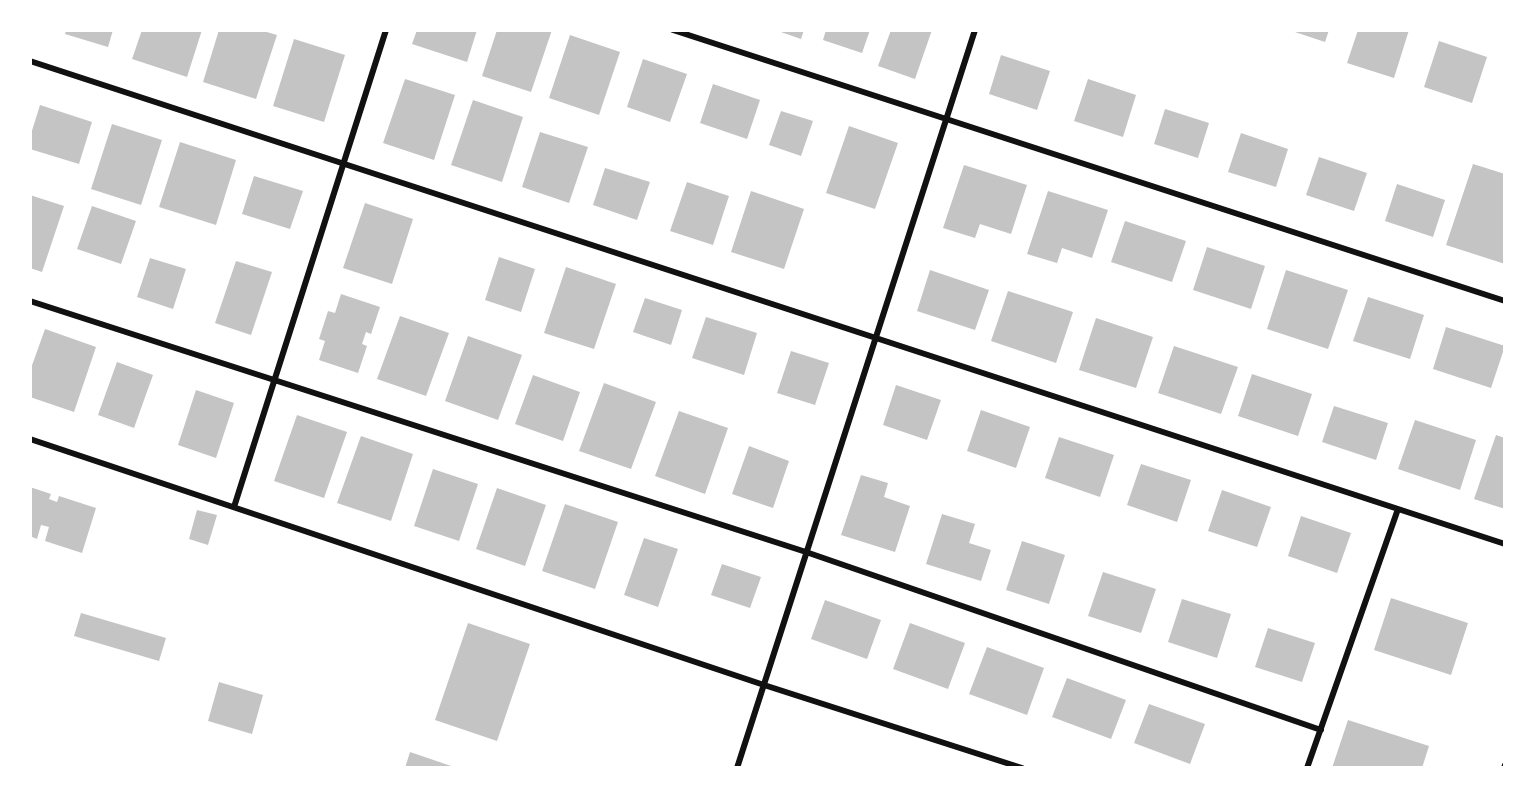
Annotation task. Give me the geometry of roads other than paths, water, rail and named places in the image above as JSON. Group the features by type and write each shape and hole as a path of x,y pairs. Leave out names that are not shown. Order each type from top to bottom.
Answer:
{"street":[{"path":"234,507 386,30"},
{"path":"673,30 1505,301"},
{"path":"737,768 975,30"},
{"path":"30,61 1505,544"},
{"path":"30,301 807,552 1321,730"},
{"path":"30,439 1022,768"},
{"path":"1307,768 1398,509"}]}
